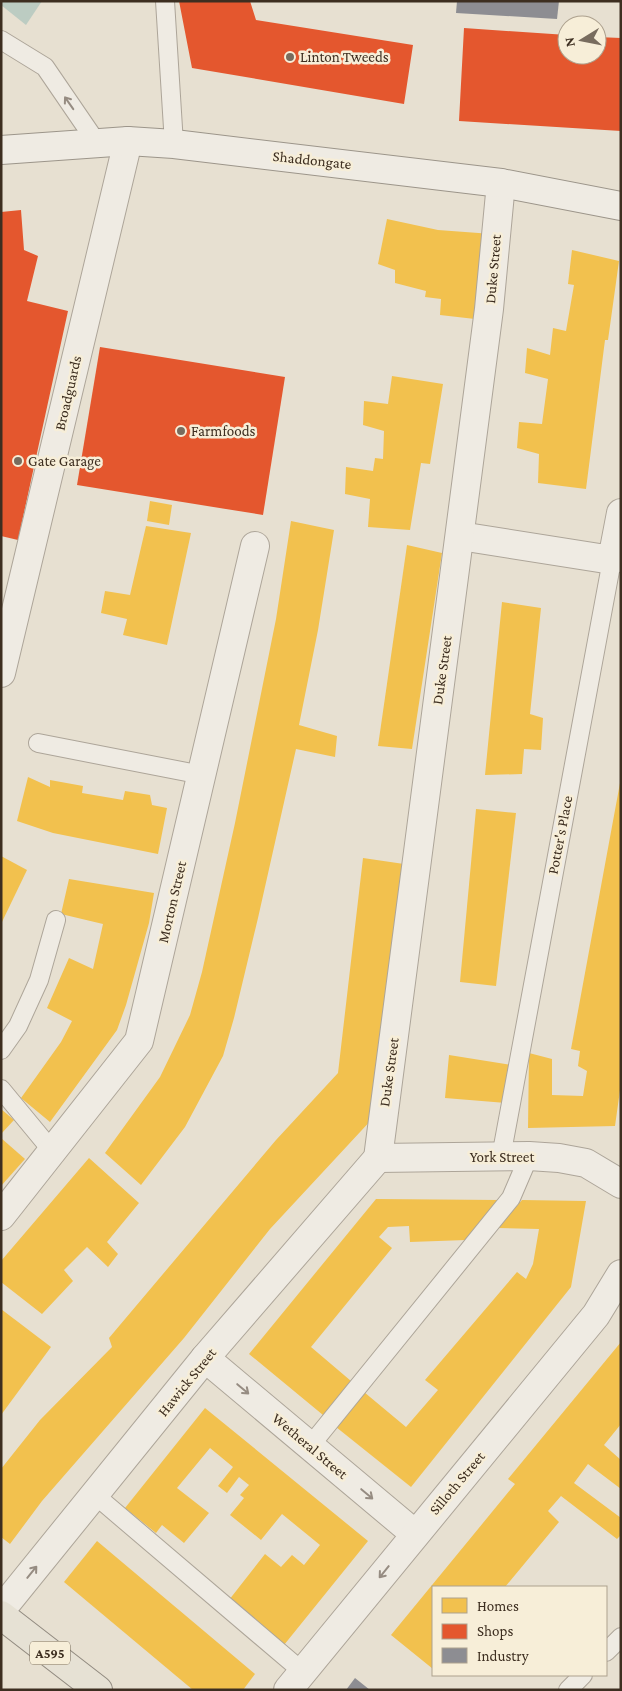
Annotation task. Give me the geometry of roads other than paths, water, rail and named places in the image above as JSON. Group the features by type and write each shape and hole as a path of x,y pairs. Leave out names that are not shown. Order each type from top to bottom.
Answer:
{"main road":[{"name":"A595","path":"1,1615 98,1690"}],"street":[{"name":"Broadguards","path":"1,673 128,142"},
{"name":"Shaddongate","path":"1,150 97,143 174,144 501,183 621,206"},
{"name":"Duke Street","path":"378,1158 489,309 501,183"},
{"name":"Potter's Place","path":"612,560 621,512"},
{"path":"460,536 612,560"},
{"name":"Morton Street","path":"1,1216 139,1041 255,546"},
{"name":"York Street","path":"378,1158 530,1156 559,1158 586,1163 621,1184"},
{"name":"Hawick Street","path":"1,1610 205,1358 378,1158"},
{"name":"Silloth Street","path":"296,1681 596,1315 621,1274"},
{"name":"Wetheral Street","path":"205,1358 415,1534"}],"lane":[{"path":"166,1 174,144"},
{"path":"1,40 45,67 97,143"},
{"name":"Potter's Place","path":"501,1157 612,560"},
{"path":"38,743 202,775"},
{"path":"1,1050 18,1026 39,980 56,920"},
{"path":"1,1089 53,1152"},
{"path":"310,1446 511,1198 530,1156"},
{"path":"95,1494 296,1681"},
{"path":"607,1651 621,1637"},
{"path":"568,1690 582,1676"}],"place":[{"name":"Linton Tweeds","path":"290,57"},
{"name":"Farmfoods","path":"181,431"},
{"name":"Gate Garage","path":"18,461"}]}
